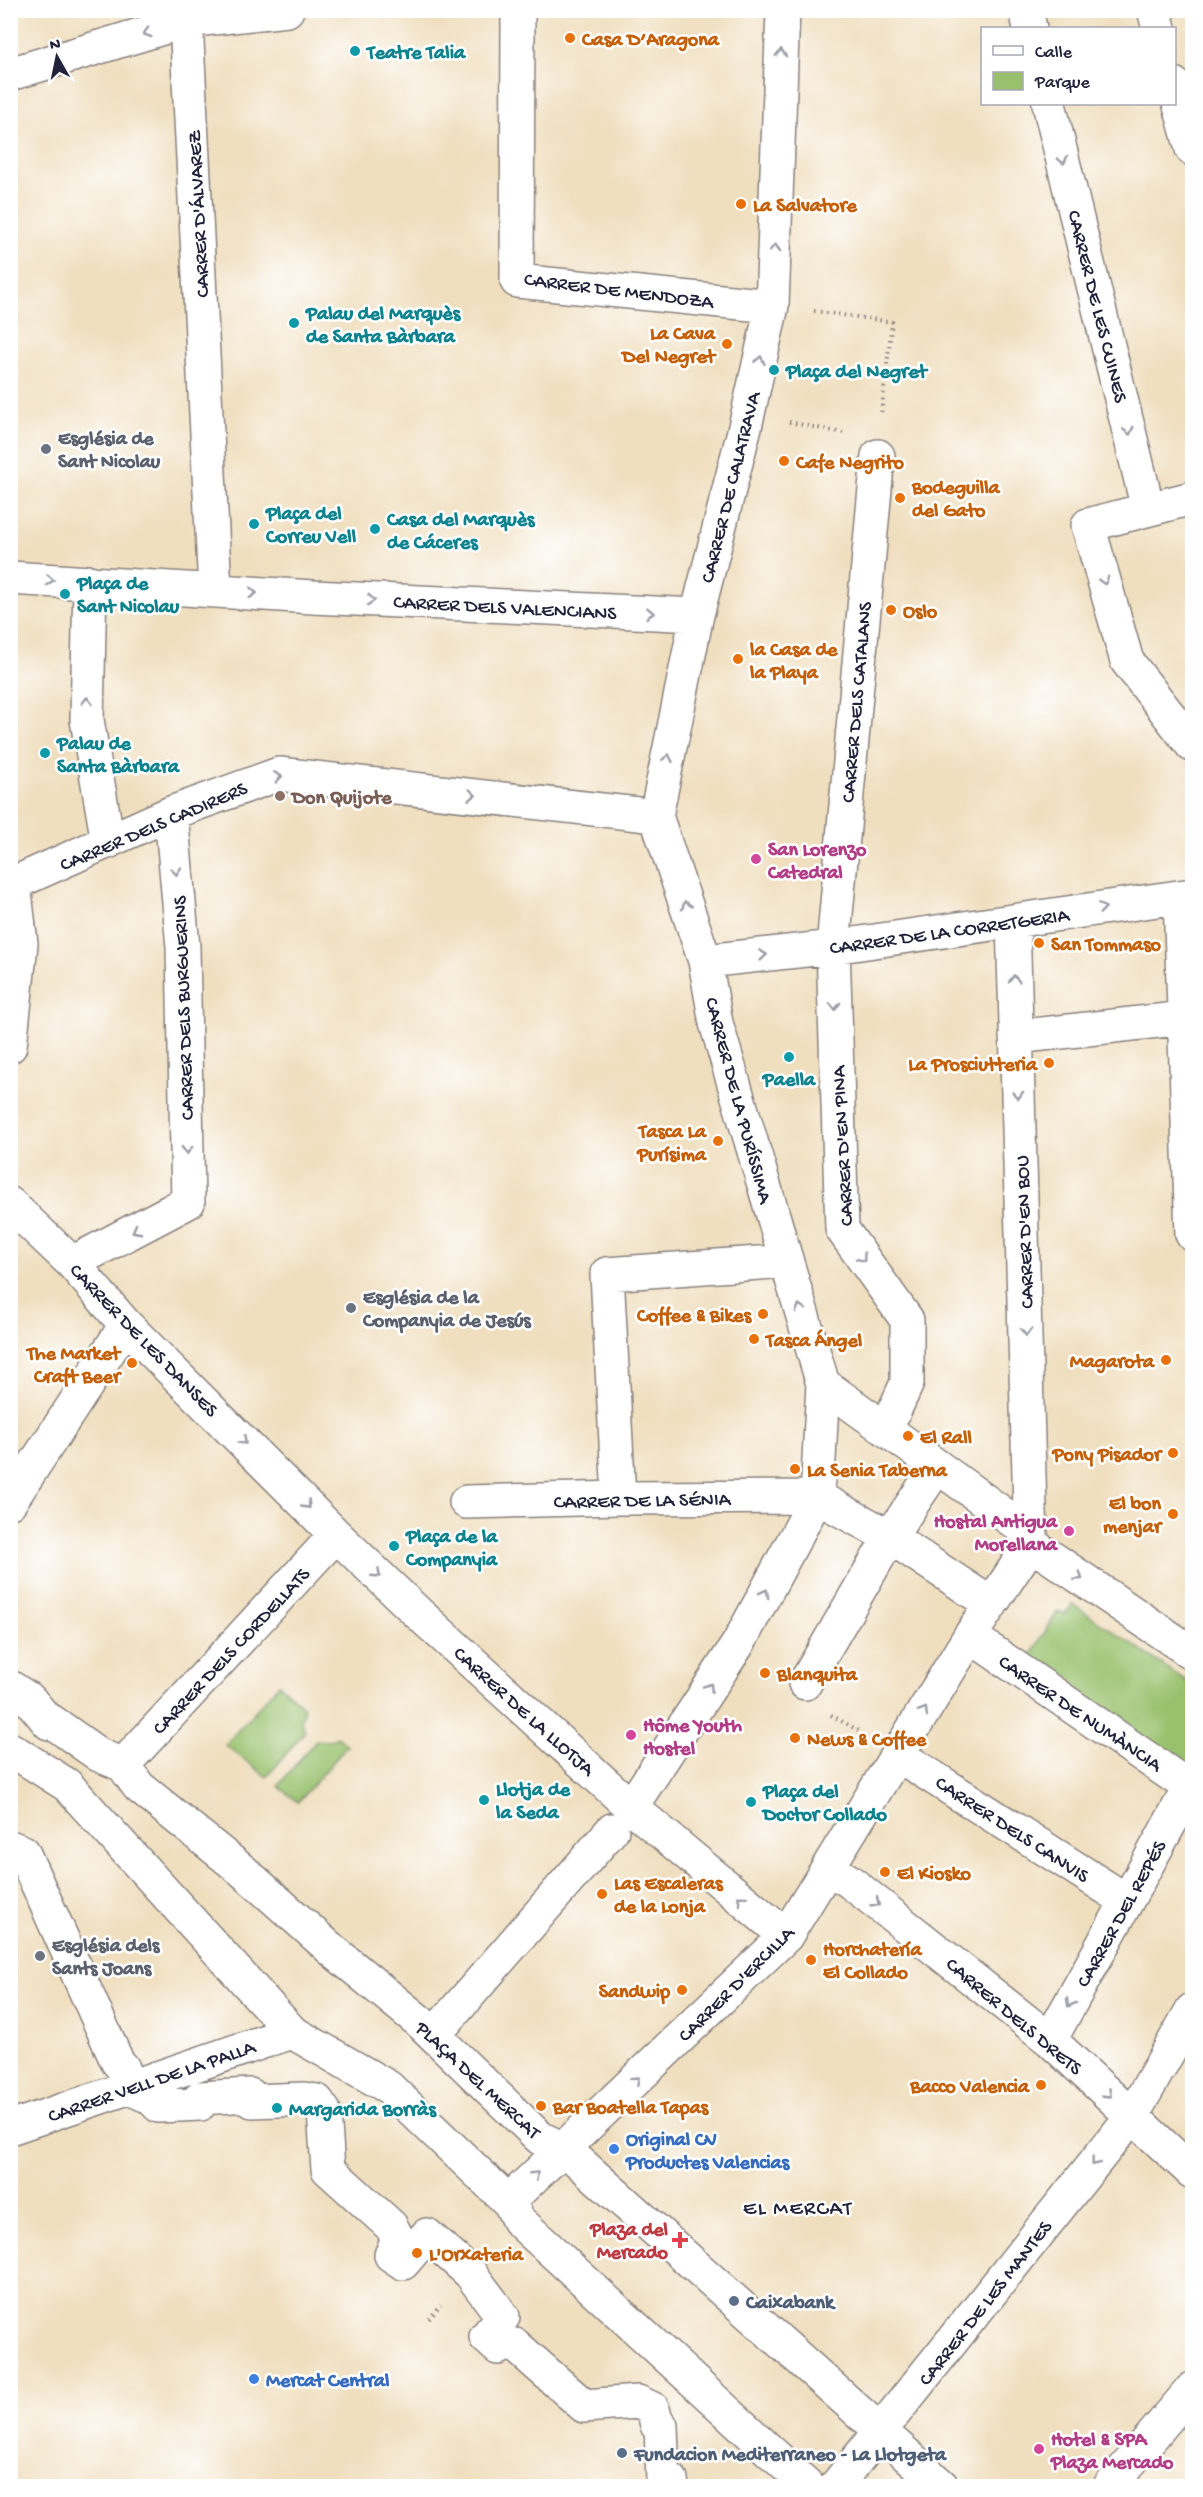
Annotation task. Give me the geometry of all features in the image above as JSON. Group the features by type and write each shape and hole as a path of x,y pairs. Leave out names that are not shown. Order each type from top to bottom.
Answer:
{"street":[{"path":"10,74 186,21 287,10"},
{"name":"CARRER DE MENDOZA","path":"518,10 517,280 772,306"},
{"name":"CARRER DE CALATRAVA","path":"656,816 697,615 748,414 772,306 783,10"},
{"path":"1026,10 1030,27"},
{"path":"1154,10 1159,27"},
{"name":"CARRER D'ÁLVAREZ","path":"186,21 215,590"},
{"path":"1176,91 1192,149"},
{"name":"CARRER DE LES CUINES","path":"1049,105 1149,509"},
{"name":"CARRER DELS CATALANS","path":"833,947 878,448"},
{"path":"1192,498 1088,525 1126,661 1192,745"},
{"path":"10,578 215,590"},
{"path":"90,582 87,720 108,842"},
{"name":"CARRER DELS VALENCIANS","path":"215,590 313,597 697,615"},
{"name":"CARRER DELS CADIRERS","path":"12,885 171,813 279,774 656,816"},
{"name":"CARRER DELS BURGUERINS","path":"72,1263 188,1202 183,947 171,813"},
{"name":"CARRER DE LA PURÍSSIMA","path":"656,816 705,961 716,1023 823,1384 817,1497"},
{"path":"10,1047 21,944 12,885"},
{"path":"1186,896 1185,1018 1192,1234"},
{"name":"CARRER DE LA CORRETGERIA","path":"705,961 833,947 1186,896"},
{"name":"CARRER D'EN BOU","path":"1013,921 1031,1539"},
{"name":"CARRER D'EN PINA","path":"833,947 842,1229 907,1320 907,1383 886,1429"},
{"path":"1016,1036 1185,1018"},
{"name":"CARRER DE LES DANSES","path":"10,1204 72,1263 126,1324 336,1535"},
{"path":"619,1498 607,1274 786,1261"},
{"path":"10,1502 126,1324"},
{"path":"823,1384 1031,1539 1192,1653"},
{"path":"805,1683 890,1537 937,1467"},
{"path":"434,2035 622,1819 738,1644 817,1497 890,1537 991,1604"},
{"name":"CARRER DE LA SÉNIA","path":"466,1502 619,1498 817,1497"},
{"name":"CARRER DE LA LLOTJA","path":"336,1535 418,1613 622,1819"},
{"name":"CARRER DELS CORDELLATS","path":"123,1765 336,1535"},
{"name":"CARRER D'ERCILLA","path":"510,2203 516,2194 562,2149 786,1936 1031,1539"},
{"name":"CARRER DE NUMÀNCIA","path":"970,1636 1191,1788"},
{"name":"PLAÇA DEL MERCAT","path":"10,1687 30,1700 49,1723 51,1721 99,1755 123,1765 139,1787 243,1871 434,2035 540,2138 562,2149 942,2487"},
{"path":"10,1749 67,1785 292,2032 388,2087 510,2203 518,2220 808,2487"},
{"name":"CARRER DELS CANVIS","path":"898,1755 1127,1901"},
{"name":"CARRER DEL REPÉS","path":"1050,2040 1191,1788"},
{"path":"622,1819 786,1936"},
{"path":"10,1847 23,1851 117,2061 123,2068 129,2088 150,2097 159,2106 200,2104 200,2098 250,2095 252,2101 304,2099 317,2101 324,2111 328,2169 391,2226 398,2240 391,2255 403,2263 427,2235 470,2273 503,2317 486,2337 498,2348 500,2345 515,2344 584,2406 638,2402 653,2409 657,2425 660,2426 663,2480 672,2480 672,2487"},
{"name":"CARRER DELS DRETS","path":"829,1869 849,1881 1050,2040 1192,2172"},
{"name":"CARRER DE LES MANTES","path":"836,2487 1132,2116 1192,2010"},
{"name":"CARRER VELL DE LA PALLA","path":"10,2128 292,2032"},
{"path":"1110,2487 1192,2389"}],"path":[{"path":"748,414 878,448 892,321 772,306"},
{"path":"805,1683 799,1695 898,1755"}],"green space":[{"path":"1073,1604 1192,1685 1192,1779 1025,1664 1058,1611 1065,1614"},
{"path":"279,1684 304,1707 301,1720 305,1731 267,1777 225,1745"},
{"path":"338,1737 347,1746 298,1802 278,1786 316,1740 327,1741"}],"place":[{"name":"Casa D’Aragona","path":"570,38"},
{"name":"Teatre Talia","path":"355,51"},
{"name":"La Salvatore","path":"741,204"},
{"name":"Palau del Marquès de Santa Bàrbara","path":"294,323"},
{"name":"La Cava Del Negret","path":"727,344"},
{"name":"Plaça del Negret","path":"774,370"},
{"name":"Església de Sant Nicolau","path":"46,449"},
{"name":"Cafe Negrito","path":"784,461"},
{"name":"Bodeguilla del Gato","path":"900,498"},
{"name":"Plaça del Correu Vell","path":"254,524"},
{"name":"Casa del Marquès de Cáceres","path":"375,529"},
{"name":"Plaça de Sant Nicolau","path":"65,594"},
{"name":"Oslo","path":"891,610"},
{"name":"la Casa de la Playa","path":"738,659"},
{"name":"Palau de Santa Bàrbara","path":"45,753"},
{"name":"Don Quijote","path":"280,796"},
{"name":"San Lorenzo Catedral","path":"756,859"},
{"name":"San Tommaso","path":"1039,943"},
{"name":"Paella","path":"789,1057"},
{"name":"La Prosciutteria","path":"1049,1063"},
{"name":"Tasca La Purísima","path":"718,1141"},
{"name":"Església de la Companyia de Jesús","path":"351,1308"},
{"name":"Coffee & Bikes","path":"763,1314"},
{"name":"Tasca Ángel","path":"754,1339"},
{"name":"Magarota","path":"1166,1360"},
{"name":"The Market Craft Beer","path":"132,1363"},
{"name":"El Rall","path":"908,1436"},
{"name":"Pony Pisador","path":"1173,1453"},
{"name":"La Senia Taberna","path":"795,1469"},
{"name":"El bon menjar","path":"1173,1514"},
{"name":"Hostal Antigua Morellana","path":"1069,1531"},
{"name":"Plaça de la Companyia","path":"394,1546"},
{"name":"Blanquita","path":"765,1673"},
{"name":"Hôme Youth Hostel","path":"631,1735"},
{"name":"News & Coffee","path":"795,1738"},
{"name":"Llotja de la Seda","path":"484,1800"},
{"name":"Plaça del Doctor Collado","path":"751,1802"},
{"name":"El Kiosko","path":"885,1872"},
{"name":"Las Escaleras de la Lonja","path":"602,1894"},
{"name":"Església dels Sants Joans","path":"40,1956"},
{"name":"Horchatería El Collado","path":"811,1960"},
{"name":"Sandwip","path":"682,1990"},
{"name":"Bacco Valencia","path":"1041,2085"},
{"name":"Bar Boatella Tapas","path":"541,2106"},
{"name":"Margarida Borràs","path":"277,2108"},
{"name":"Original CV Productes Valencias","path":"614,2149"},
{"name":"Plaza del Mercado","path":"680,2240"},
{"name":"L'Orxateria","path":"417,2253"},
{"name":"Caixabank","path":"734,2301"},
{"name":"Mercat Central","path":"254,2379"},
{"name":"Hotel & SPA Plaza Mercado","path":"1039,2449"},
{"name":"Fundacion Mediterraneo - La Llotgeta","path":"622,2453"}],"district":[{"name":"EL MERCAT","path":"798,2207"}]}
